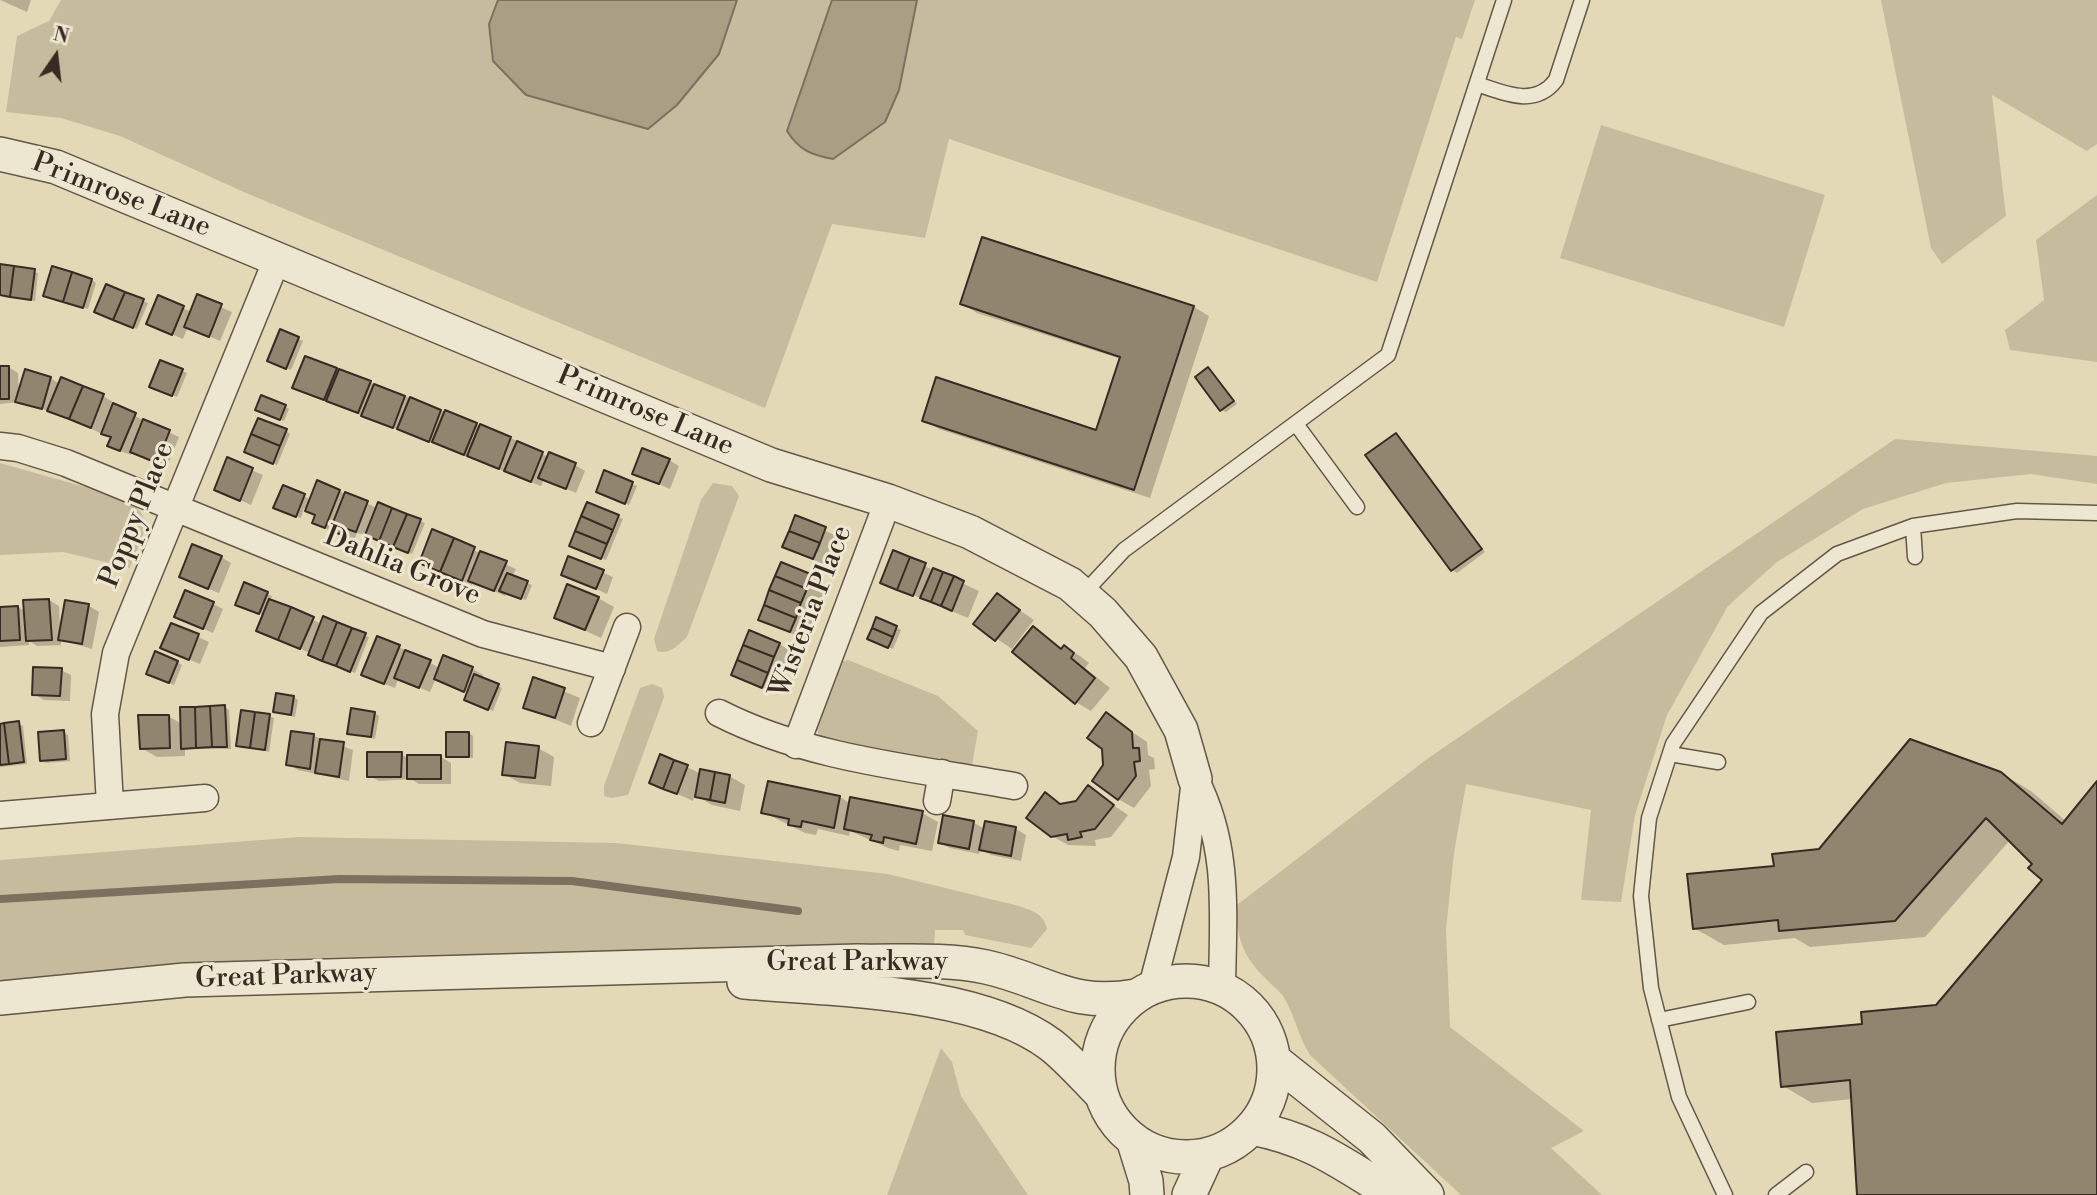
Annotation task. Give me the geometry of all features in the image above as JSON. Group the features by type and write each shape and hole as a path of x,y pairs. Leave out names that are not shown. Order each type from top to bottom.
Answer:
{"street":[{"name":"Primrose Lane","path":"0,154 56,167 771,465 888,501 970,532 1011,551 1083,594 1141,656 1181,730 1195,779 1209,806 1219,838 1224,883 1222,988"},
{"name":"Poppy Place","path":"110,806 105,714 116,653 277,259"},
{"name":"Dahlia Grove","path":"0,446 18,448 66,463 483,634 612,668"},
{"name":"Wisteria Place","path":"796,745 888,501"},
{"path":"591,723 627,627"},
{"name":"Wisteria Place","path":"719,713 758,733 796,745 1014,786"},
{"path":"937,801 942,773"},
{"name":"Primrose Lane","path":"1144,991 1186,857 1195,779"},
{"path":"0,815 205,797"},
{"name":"Great Parkway","path":"0,998 184,980 573,967 857,961 954,962 1010,973 1080,999 1110,1001 1187,980 1222,988 1238,997 1263,1024 1274,1060 1270,1096 1252,1128 1238,1140 1207,1156 1167,1155 1133,1139 1108,1111 1101,1094 1050,1045 1013,1024 971,1010 930,1000 856,992 573,967"},
{"path":"1101,1094 1098,1075 1103,1039 1111,1022 1144,991"},
{"path":"1274,1060 1372,1138 1427,1195"},
{"path":"1252,1128 1299,1139 1394,1195"},
{"path":"1133,1139 1146,1181 1147,1195"},
{"path":"1189,1195 1207,1156"}],"lane":[{"path":"1083,594 1124,550 1388,355 1504,0"},
{"path":"1477,84 1510,95 1527,97 1537,96 1551,87 1556,80 1582,0"},
{"path":"1296,424 1357,507"},
{"path":"1724,1195 1679,1097 1651,988 1640,897 1649,818 1670,754 1714,679 1761,613 1837,554 1913,526 2017,511 2097,513"},
{"path":"1913,526 1915,557"},
{"path":"1670,754 1718,762"},
{"path":"1659,1020 1748,1002"},
{"path":"1776,1195 1806,1172"}],"shaded area":[{"path":"61,0 1475,0 1462,39 1456,37 1377,282 949,139 925,238 832,224 765,408 246,193 120,136 61,118 6,112 17,36 49,21"},
{"path":"498,0 737,0 719,54 677,105 648,129 526,95 493,61 489,24"},
{"path":"832,0 917,0 899,90 885,122 833,159 806,151 787,131"},
{"path":"1881,0 2097,0 2097,144 2087,151 1992,95 2006,216 1942,264 1931,248"},
{"path":"1601,125 1825,195 1784,327 1560,258"},
{"path":"2097,195 2097,362 2010,350 2005,330 2044,300 2036,240"},
{"path":"1895,439 2097,456 2097,484 2031,474 1946,483 1863,509 1777,562 1728,606 1667,715 1635,815 1621,902 1581,900 1591,810 1466,784 1454,853 1446,929 1450,1027 1584,1131 1551,1148 1602,1195 1461,1195 1310,1055 1283,996 1256,969 1246,953 1239,936 1237,905 1427,759"},
{"path":"0,463 124,498 135,506 141,514 145,529 130,568 63,552 0,555"},
{"path":"713,483 732,486 739,496 687,637 670,650 657,651 654,639 701,500"},
{"path":"848,660 938,696 978,731 972,765 821,742 816,726 840,662"},
{"path":"652,684 662,688 664,697 628,795 611,798 604,796 604,786 640,688"},
{"path":"300,837 617,843 888,874 1019,906 1041,916 1047,929 1031,948 965,935 963,930 935,930 934,949 349,957 116,970 0,981 0,860"},
{"path":"941,1048 952,1062 961,1096 1028,1195 887,1195"}],"building":[{"path":"982,237 1194,306 1134,490 922,421 936,377 1096,430 1120,357 960,304"},
{"path":"0,264 14,266 10,297 0,295"},
{"path":"14,266 35,269 31,300 10,297"},
{"path":"52,266 72,272 63,302 43,296"},
{"path":"72,272 92,279 83,308 63,302"},
{"path":"106,284 125,292 113,320 94,312"},
{"path":"125,292 144,299 133,328 113,320"},
{"path":"197,294 222,304 209,337 184,327"},
{"path":"158,295 184,306 172,335 146,324"},
{"path":"280,329 299,337 286,369 267,361"},
{"path":"305,356 337,368 324,400 292,388"},
{"path":"160,360 183,369 172,396 149,387"},
{"path":"0,366 9,366 9,399 0,399"},
{"path":"1208,367 1234,401 1220,411 1195,377"},
{"path":"25,369 51,377 42,409 15,402"},
{"path":"339,369 371,381 358,413 326,401"},
{"path":"61,377 83,386 69,419 47,411"},
{"path":"374,384 405,396 393,428 361,416"},
{"path":"83,386 104,394 91,428 69,419"},
{"path":"261,395 286,405 280,420 255,410"},
{"path":"410,397 441,410 429,442 397,429"},
{"path":"113,403 136,413 120,451 107,446 111,437 101,434"},
{"path":"445,410 477,423 464,455 432,442"},
{"path":"258,418 287,429 280,446 251,434"},
{"path":"143,419 170,430 157,463 130,452"},
{"path":"480,424 511,437 499,469 467,456"},
{"path":"1396,433 1482,549 1451,571 1365,455"},
{"path":"251,434 280,446 273,464 244,452"},
{"path":"517,441 543,452 531,482 504,471"},
{"path":"642,448 670,459 659,484 632,474"},
{"path":"549,452 576,463 566,489 538,478"},
{"path":"227,457 253,468 240,501 214,490"},
{"path":"604,470 633,482 625,504 596,492"},
{"path":"317,480 340,490 325,528 312,523 315,515 305,511"},
{"path":"283,485 305,494 296,517 273,508"},
{"path":"345,492 368,501 356,532 347,529 344,536 330,530"},
{"path":"378,502 392,508 379,541 365,535"},
{"path":"587,502 619,515 613,530 581,516"},
{"path":"392,508 407,514 393,547 379,541"},
{"path":"407,514 421,519 408,553 393,547"},
{"path":"795,515 826,527 820,543 789,531"},
{"path":"581,516 613,530 607,544 575,531"},
{"path":"432,529 454,538 440,572 419,563"},
{"path":"575,531 607,544 601,559 569,546"},
{"path":"789,531 820,543 813,559 782,547"},
{"path":"454,538 475,547 462,581 440,572"},
{"path":"192,544 222,556 208,589 179,577"},
{"path":"893,550 910,557 897,590 880,583"},
{"path":"480,551 507,561 494,591 468,581"},
{"path":"568,556 604,570 596,589 561,575"},
{"path":"910,557 926,563 913,596 897,590"},
{"path":"781,562 813,575 807,589 775,576"},
{"path":"933,568 943,572 931,602 920,598"},
{"path":"943,572 954,576 941,606 931,602"},
{"path":"507,573 528,581 521,599 499,591"},
{"path":"775,576 807,589 801,603 769,590"},
{"path":"954,576 964,581 952,611 941,606"},
{"path":"244,582 268,592 259,614 235,605"},
{"path":"567,584 599,597 585,630 554,618"},
{"path":"185,590 214,602 203,629 174,617"},
{"path":"769,590 801,603 796,618 764,605"},
{"path":"997,593 1020,610 995,641 973,624"},
{"path":"49,599 52,640 26,641 23,600"},
{"path":"269,599 291,607 278,640 256,631"},
{"path":"65,600 89,604 82,644 58,640"},
{"path":"764,605 796,618 790,632 758,620"},
{"path":"18,606 20,640 0,641 0,607"},
{"path":"291,607 314,617 300,649 278,640"},
{"path":"323,616 337,622 322,661 308,655"},
{"path":"876,617 897,626 893,637 872,628"},
{"path":"337,622 352,628 336,666 322,661"},
{"path":"171,623 199,634 189,660 160,648"},
{"path":"1033,626 1061,649 1064,645 1074,653 1071,658 1095,678 1075,704 1012,652"},
{"path":"352,628 366,633 350,672 336,666"},
{"path":"872,628 893,637 888,648 867,639"},
{"path":"749,630 780,643 774,657 743,645"},
{"path":"377,636 400,645 384,684 361,675"},
{"path":"743,645 774,657 768,673 737,660"},
{"path":"405,650 431,660 419,688 394,678"},
{"path":"155,651 178,661 169,683 146,674"},
{"path":"443,655 473,667 464,692 434,679"},
{"path":"737,660 768,673 762,688 731,675"},
{"path":"33,667 62,668 60,696 32,695"},
{"path":"474,674 499,684 488,710 464,700"},
{"path":"533,677 565,688 555,718 523,708"},
{"path":"276,693 294,696 291,715 273,712"},
{"path":"225,705 227,747 212,747 210,706"},
{"path":"210,706 212,747 196,748 195,707"},
{"path":"180,707 195,707 196,748 181,749"},
{"path":"351,708 375,712 371,737 347,734"},
{"path":"241,710 255,712 250,748 236,746"},
{"path":"255,712 270,714 265,750 250,748"},
{"path":"1106,712 1132,732 1133,748 1139,748 1140,761 1134,762 1136,776 1118,800 1092,781 1103,765 1102,749 1087,738"},
{"path":"138,715 169,715 170,748 140,749"},
{"path":"19,721 24,762 9,764 4,723"},
{"path":"4,723 9,764 0,765 0,724"},
{"path":"64,730 66,759 40,761 38,732"},
{"path":"291,731 314,734 310,769 286,765"},
{"path":"446,732 469,732 469,757 446,757"},
{"path":"320,739 344,742 339,777 315,773"},
{"path":"1910,739 2001,772 2062,824 2097,781 2097,1195 1857,1195 1850,1080 1781,1087 1776,1032 1862,1024 1861,1012 1936,1005 2042,880 2028,868 2032,864 1986,818 1895,921 1779,931 1778,920 1693,929 1687,874 1774,866 1772,854 1819,849"},
{"path":"506,742 539,746 535,778 502,775"},
{"path":"367,752 402,752 401,777 367,777"},
{"path":"660,754 674,760 663,789 649,783"},
{"path":"407,755 441,755 441,779 407,779"},
{"path":"674,760 688,765 677,794 663,789"},
{"path":"700,769 715,772 710,800 695,797"},
{"path":"715,772 730,775 725,803 710,800"},
{"path":"768,781 840,796 834,828 802,821 801,827 788,825 789,819 761,813"},
{"path":"1088,785 1114,805 1095,829 1080,832 1082,837 1068,840 1067,834 1051,837 1026,818 1045,792 1060,804 1076,801"},
{"path":"850,797 923,811 916,844 884,837 883,843 870,840 872,835 844,829"},
{"path":"943,815 974,821 969,849 938,843"},
{"path":"985,821 1016,827 1011,856 979,850"}],"waterway":[{"path":"0,899 339,879 572,881 798,911"}]}
